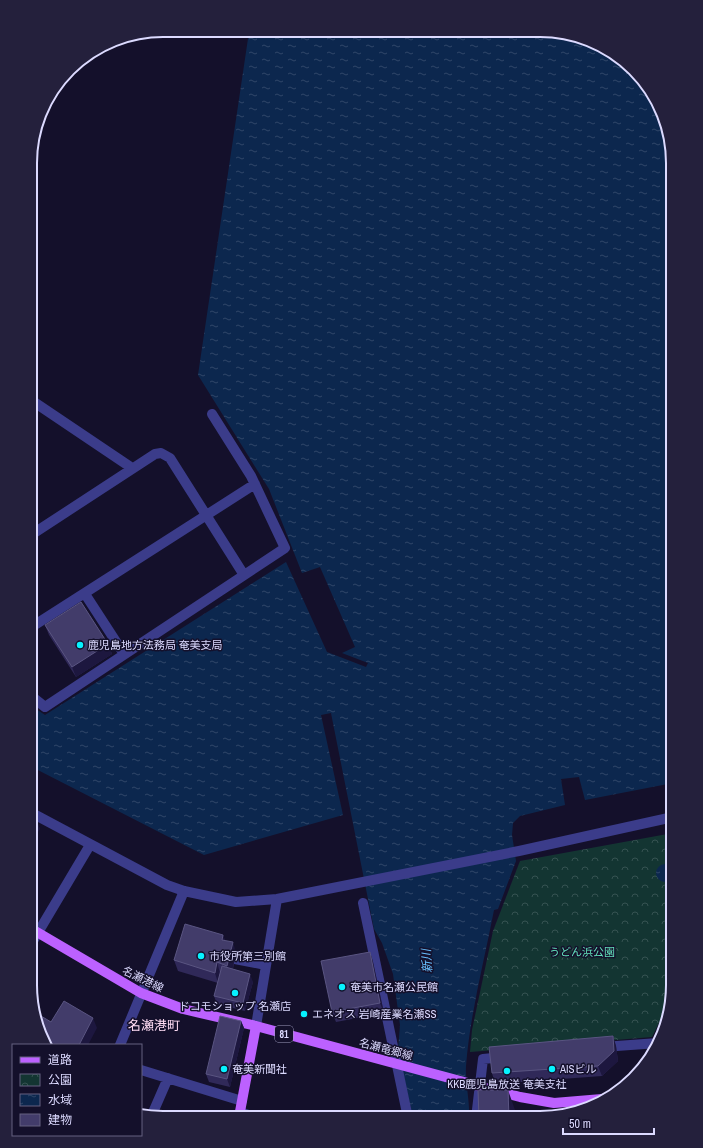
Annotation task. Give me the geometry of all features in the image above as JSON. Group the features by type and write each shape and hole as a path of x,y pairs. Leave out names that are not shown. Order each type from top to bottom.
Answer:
{"main road":[{"name":"名瀬港線","path":"37,933 141,993 183,1009 256,1026"},
{"name":"名瀬竜郷線","path":"256,1026 477,1086 554,1103 590,1100"},
{"path":"240,1111 256,1026"}],"street":[{"path":"37,404 132,468"},
{"path":"37,701 45,707 285,548 255,484 212,414"},
{"path":"37,531 132,468 155,454 161,453 166,455 244,575"},
{"path":"37,624 255,484"},
{"path":"85,594 124,654"},
{"path":"37,816 148,877 184,891 236,902 277,899 519,851 666,819"},
{"path":"37,926 90,845"},
{"path":"120,1044 184,891"},
{"path":"256,1026 277,899"},
{"path":"363,903 407,1111"},
{"path":"235,959 266,965"},
{"path":"593,1048 651,1044"},
{"path":"476,1111 477,1086 483,1058 516,1056"},
{"path":"142,1070 242,1101"},
{"path":"154,1110 168,1078"}],"green space":[{"name":"うどん浜公園","path":"666,834 666,993 663,1015 652,1037 470,1052 472,1030 493,931 520,861"}],"water":[{"name":"新川","path":"248,37 557,38 573,41 588,47 617,63 640,86 649,100 662,130 666,163 666,784 585,800 579,777 561,779 565,805 520,816 513,823 512,835 516,861 498,909 494,910 468,1046 466,1072 469,1111 411,1111 398,1050 400,1025 393,974 382,943 374,929 331,713 321,715 343,815 204,855 37,770 37,710 45,715 286,562 327,652 366,667 368,663 342,653 355,647 320,567 302,573 269,489 198,375"},
{"path":"665,864 665,882 659,879 656,873 659,867"}],"building":[{"name":"鹿児島地方法務局 奄美支局","path":"81,602 108,644 72,667 45,625"},
{"path":"185,924 223,935 222,940 233,942 227,966 217,962 215,973 174,960"},
{"path":"370,952 380,1003 332,1012 321,961"},
{"name":"ドコモショップ 名瀬店","path":"222,966 250,974 243,1003 214,996"},
{"path":"64,1001 93,1018 80,1044 52,1044 40,1016 51,1022"},
{"path":"220,1016 241,1021 227,1079 206,1074"},
{"path":"613,1036 614,1051 598,1066 492,1073 489,1047"},
{"path":"478,1090 508,1090 509,1111 479,1111"}],"place":[{"name":"鹿児島地方法務局 奄美支局","path":"80,645"},
{"name":"市役所第三別館","path":"201,956"},
{"name":"奄美市名瀬公民館","path":"342,987"},
{"name":"ドコモショップ 名瀬店","path":"235,993"},
{"name":"エネオス 岩崎産業名瀬SS","path":"304,1014"},
{"name":"奄美新聞社","path":"224,1069"},
{"name":"AISビル","path":"552,1069"},
{"name":"KKB鹿児島放送 奄美支社","path":"507,1071"}],"district":[{"name":"名瀬港町","path":"154,1025"}]}
